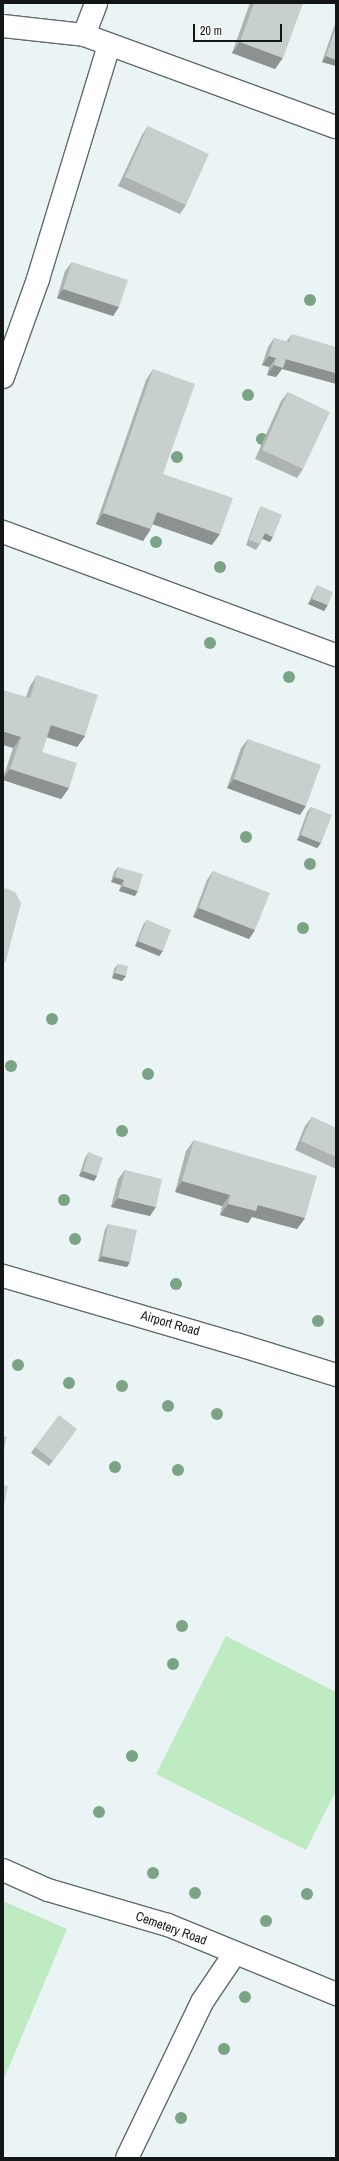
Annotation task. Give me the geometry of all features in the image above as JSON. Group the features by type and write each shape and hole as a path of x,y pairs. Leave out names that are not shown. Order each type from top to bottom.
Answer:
{"street":[{"path":"84,35 96,3"},
{"path":"3,26 84,35 109,46 336,127"},
{"path":"3,378 38,279 109,46"},
{"path":"3,532 336,655"},
{"name":"Airport Road","path":"3,1276 236,1344 336,1375"},
{"name":"Cemetery Road","path":"3,1870 48,1890 168,1925 336,1994"},
{"path":"127,2158 202,2002 235,1953"}],"green space":[{"path":"226,1636 336,1692 336,1791 306,1850 156,1774"},
{"path":"3,1901 67,1929 3,2081"}],"building":[{"path":"254,3 303,3 283,58 240,42"},
{"path":"336,27 336,60 326,56"},
{"path":"148,126 209,154 186,205 125,177"},
{"path":"72,262 128,280 119,307 63,289"},
{"path":"292,334 336,347 336,373 286,359 283,368 274,365 276,358 269,356 274,338 289,342"},
{"path":"153,369 195,384 163,474 233,498 220,534 157,512 151,529 103,513"},
{"path":"288,392 330,412 303,469 262,450"},
{"path":"261,506 282,515 273,537 265,533 260,544 249,540"},
{"path":"317,585 333,592 328,605 312,599"},
{"path":"37,675 98,695 85,736 51,725 42,752 77,763 69,788 10,769 21,737 3,731 3,690 30,698"},
{"path":"248,739 321,765 306,806 234,779"},
{"path":"311,807 332,815 321,843 301,835"},
{"path":"118,867 143,874 138,891 123,886 124,880 115,877"},
{"path":"213,871 270,893 255,930 199,908"},
{"path":"5,888 15,892 21,903 6,961 3,964 3,889"},
{"path":"147,920 171,930 163,951 138,941"},
{"path":"118,964 128,966 126,976 115,973"},
{"path":"312,1117 336,1128 336,1157 301,1141"},
{"path":"194,1140 317,1176 305,1218 258,1205 256,1211 228,1204 230,1195 182,1181"},
{"path":"89,1152 103,1158 97,1176 83,1171"},
{"path":"125,1170 162,1179 156,1207 118,1198"},
{"path":"108,1224 137,1230 130,1262 102,1256"},
{"path":"59,1415 77,1429 53,1461 35,1447"},
{"path":"3,1436 7,1437 3,1454"},
{"path":"3,1485 8,1486 4,1505 3,1505"}]}
